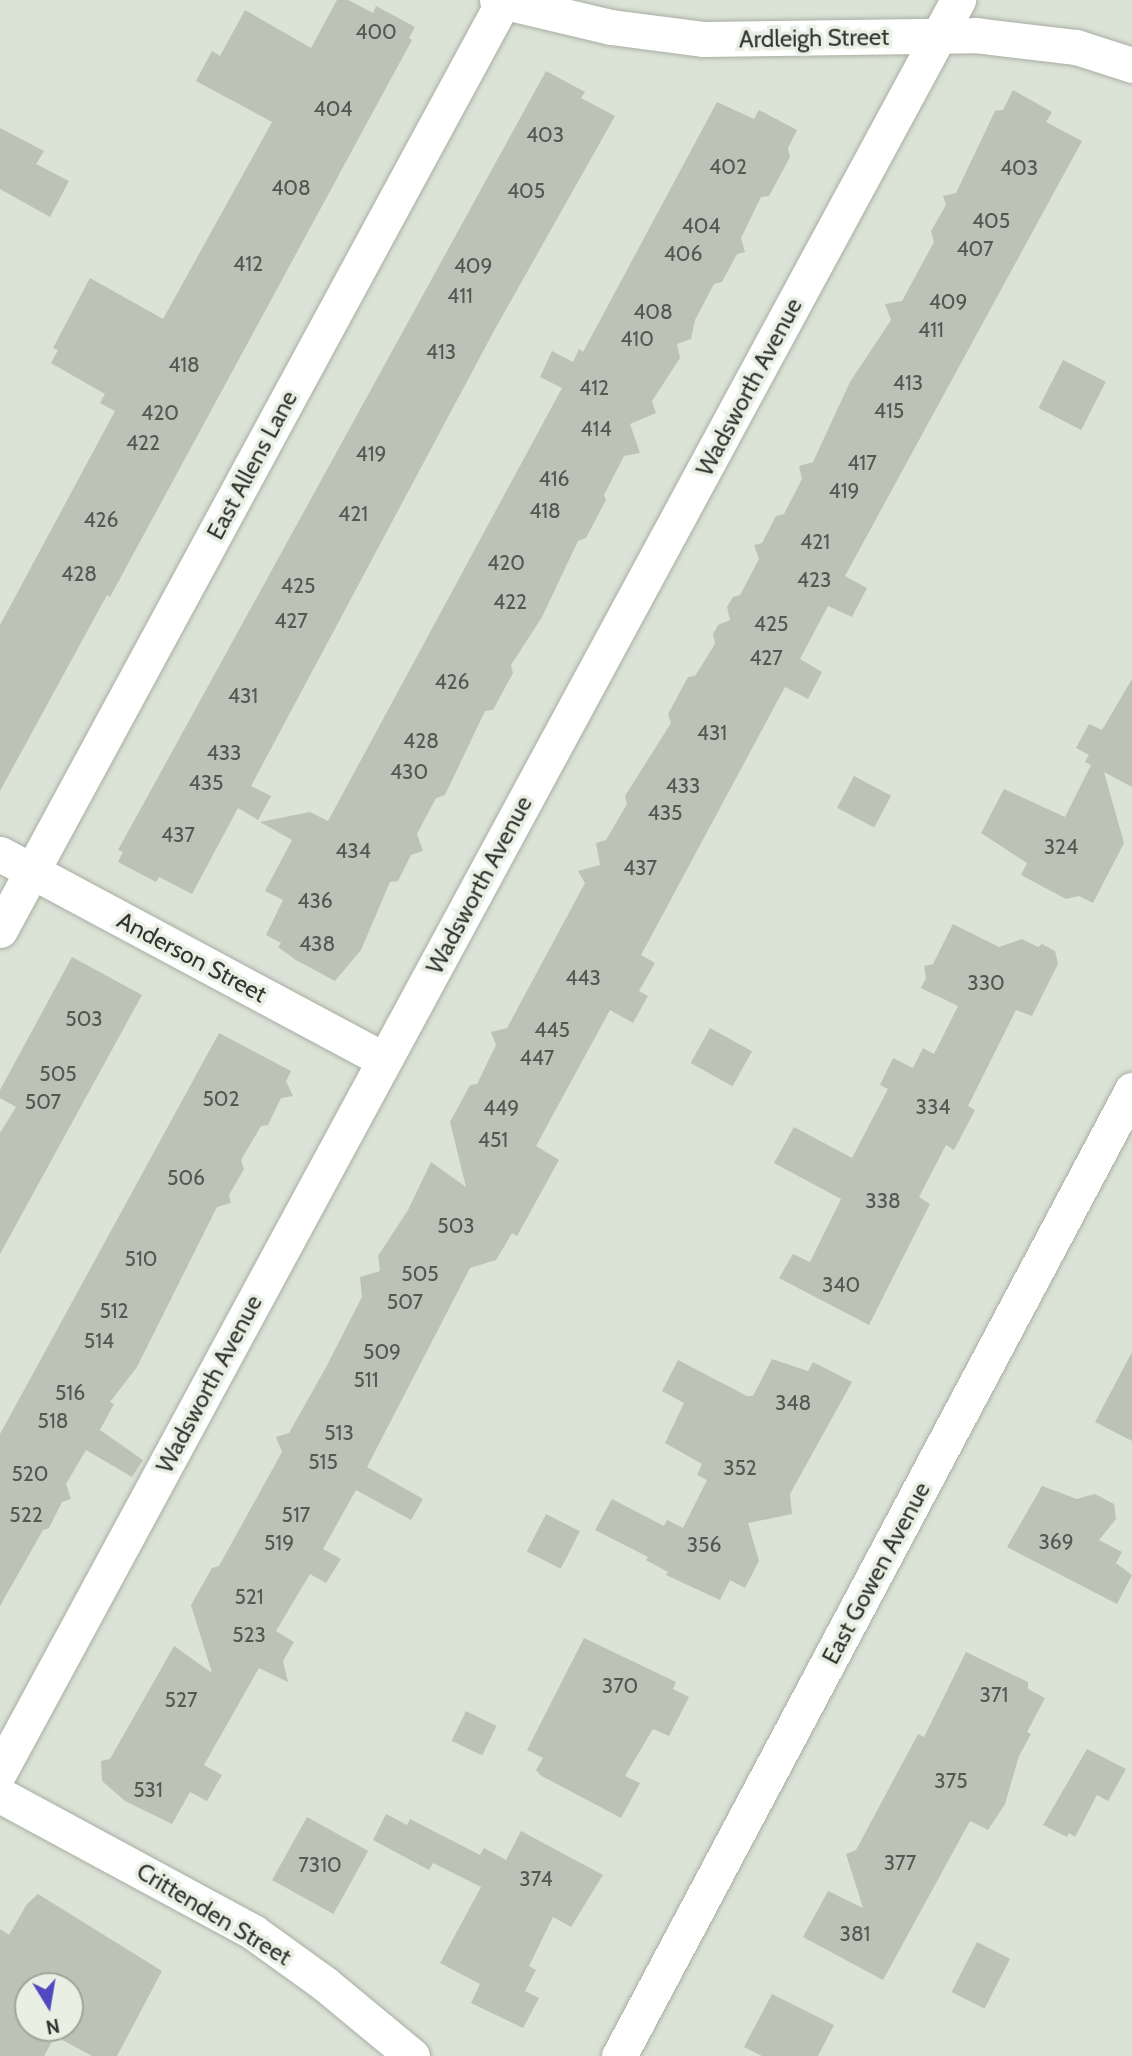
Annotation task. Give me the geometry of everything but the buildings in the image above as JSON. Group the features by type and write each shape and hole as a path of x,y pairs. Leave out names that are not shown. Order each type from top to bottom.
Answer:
{"street":[{"name":"Wadsworth Avenue","path":"0,1771 958,0"},
{"name":"Ardleigh Street","path":"501,1 597,24 704,39 939,34 1039,41 1132,65"},
{"name":"East Allens Lane","path":"0,930 501,1"},
{"name":"Anderson Street","path":"0,854 384,1060"},
{"name":"East Gowen Avenue","path":"619,2056 1132,1090"},
{"name":"Crittenden Street","path":"0,1795 253,1932 325,1984 412,2056"}]}
